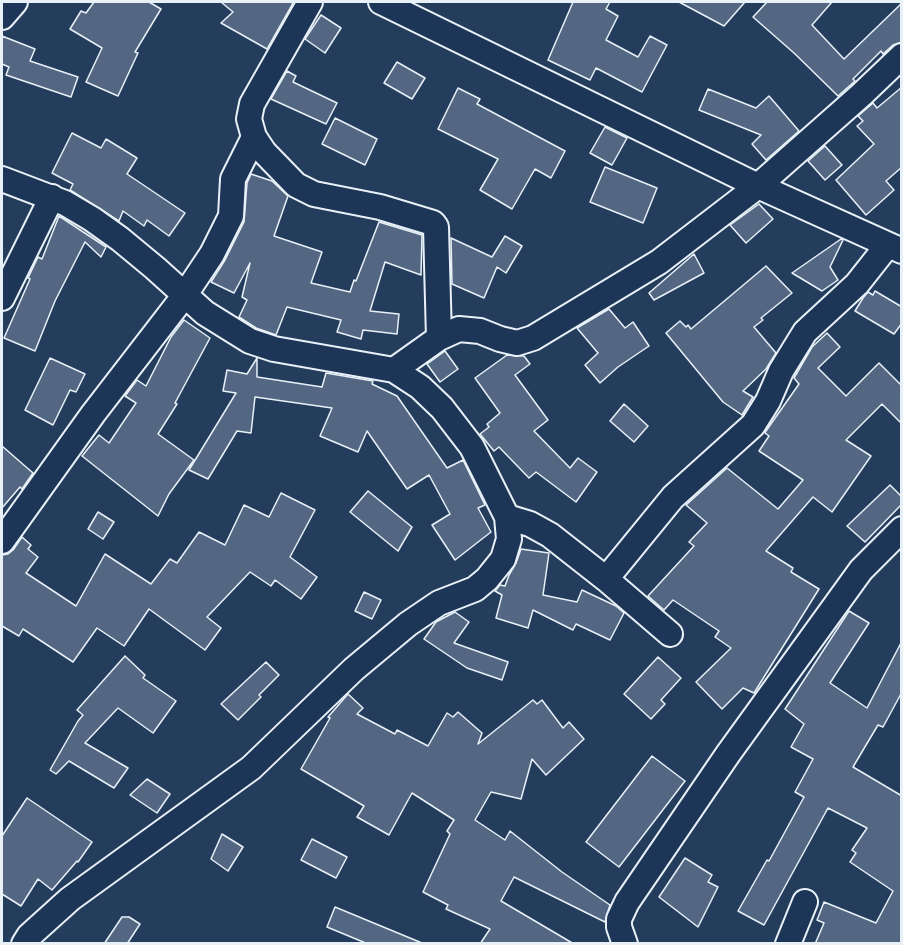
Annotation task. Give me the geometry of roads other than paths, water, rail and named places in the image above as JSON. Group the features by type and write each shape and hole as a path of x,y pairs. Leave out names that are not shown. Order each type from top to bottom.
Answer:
{"street":[{"path":"2,17 15,2"},
{"path":"310,2 252,104 249,119 254,137 264,152 296,185 314,194 381,207 433,223 436,227 439,338"},
{"path":"381,2 758,186 895,248 806,332 781,371 768,401 753,425 673,497 606,579"},
{"path":"394,370 439,338 459,329 480,331 517,343 533,338 659,262 758,186 902,57"},
{"path":"2,541 93,414 184,296 212,254 231,216 233,179 254,137"},
{"path":"2,179 52,197 74,208 120,239 184,296 227,328 258,344 274,349 394,370 420,387 442,408 472,447 507,517 509,539 503,559 487,579 475,589 439,603 408,624 354,669 251,768 70,899 29,936 24,944"},
{"path":"2,298 52,197"},
{"path":"507,517 530,524 550,535 670,634"},
{"path":"625,944 619,927 627,902 728,754 861,570 902,529"},
{"path":"789,944 805,902"}]}
